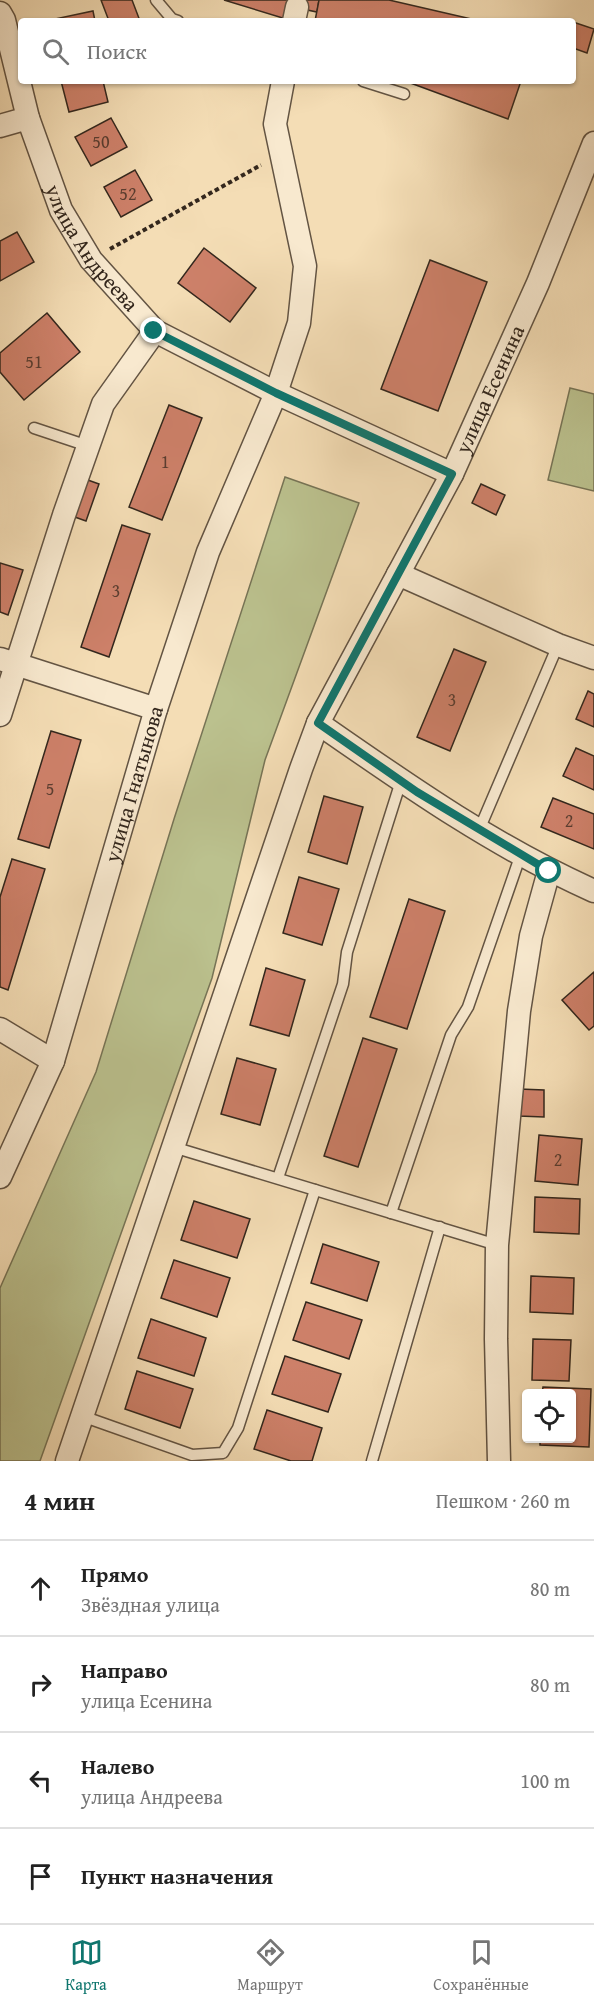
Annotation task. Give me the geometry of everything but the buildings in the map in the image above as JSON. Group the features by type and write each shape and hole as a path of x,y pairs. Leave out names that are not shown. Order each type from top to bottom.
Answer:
{"street":[{"name":"улица Андреева","path":"0,14 4,20 18,77"},
{"name":"улица Андреева","path":"20,84 28,118 61,210 91,260 154,331 276,393 452,474"},
{"name":"улица Гнатынова","path":"0,1177 53,1061 156,709 208,552 276,393 299,323 305,266 275,124 282,84"},
{"path":"0,126 28,118"},
{"name":"улица Есенина","path":"67,1461 318,723 452,474 537,283 594,143"},
{"path":"0,715 8,661 103,404 154,331"},
{"path":"398,574 558,645 594,658"},
{"path":"8,661 156,709"},
{"path":"318,723 401,781 479,830 549,871 594,891"},
{"path":"499,1461 496,1339 497,1245 519,1011 531,936 549,871"},
{"path":"0,1029 53,1061"}],"lane":[{"path":"156,0 171,18"},
{"path":"372,84 404,94"},
{"path":"34,428 88,446"},
{"path":"479,830 558,645"},
{"path":"278,1178 343,984 346,952 401,781"},
{"path":"391,1213 451,1035 468,1007 521,854"},
{"path":"173,1147 497,1245"},
{"path":"82,1416 192,1455 223,1453 238,1428 315,1190"},
{"path":"372,1461 440,1227"}],"path":[{"path":"91,260 263,165"}],"green space":[{"path":"570,388 594,394 594,491 548,480"},
{"path":"285,477 359,503 265,760 212,978 40,1461 0,1461 0,1288 96,1072 174,819"}],"route":[{"path":"154,331 276,393 452,474 318,723 417,792 549,871"}]}
